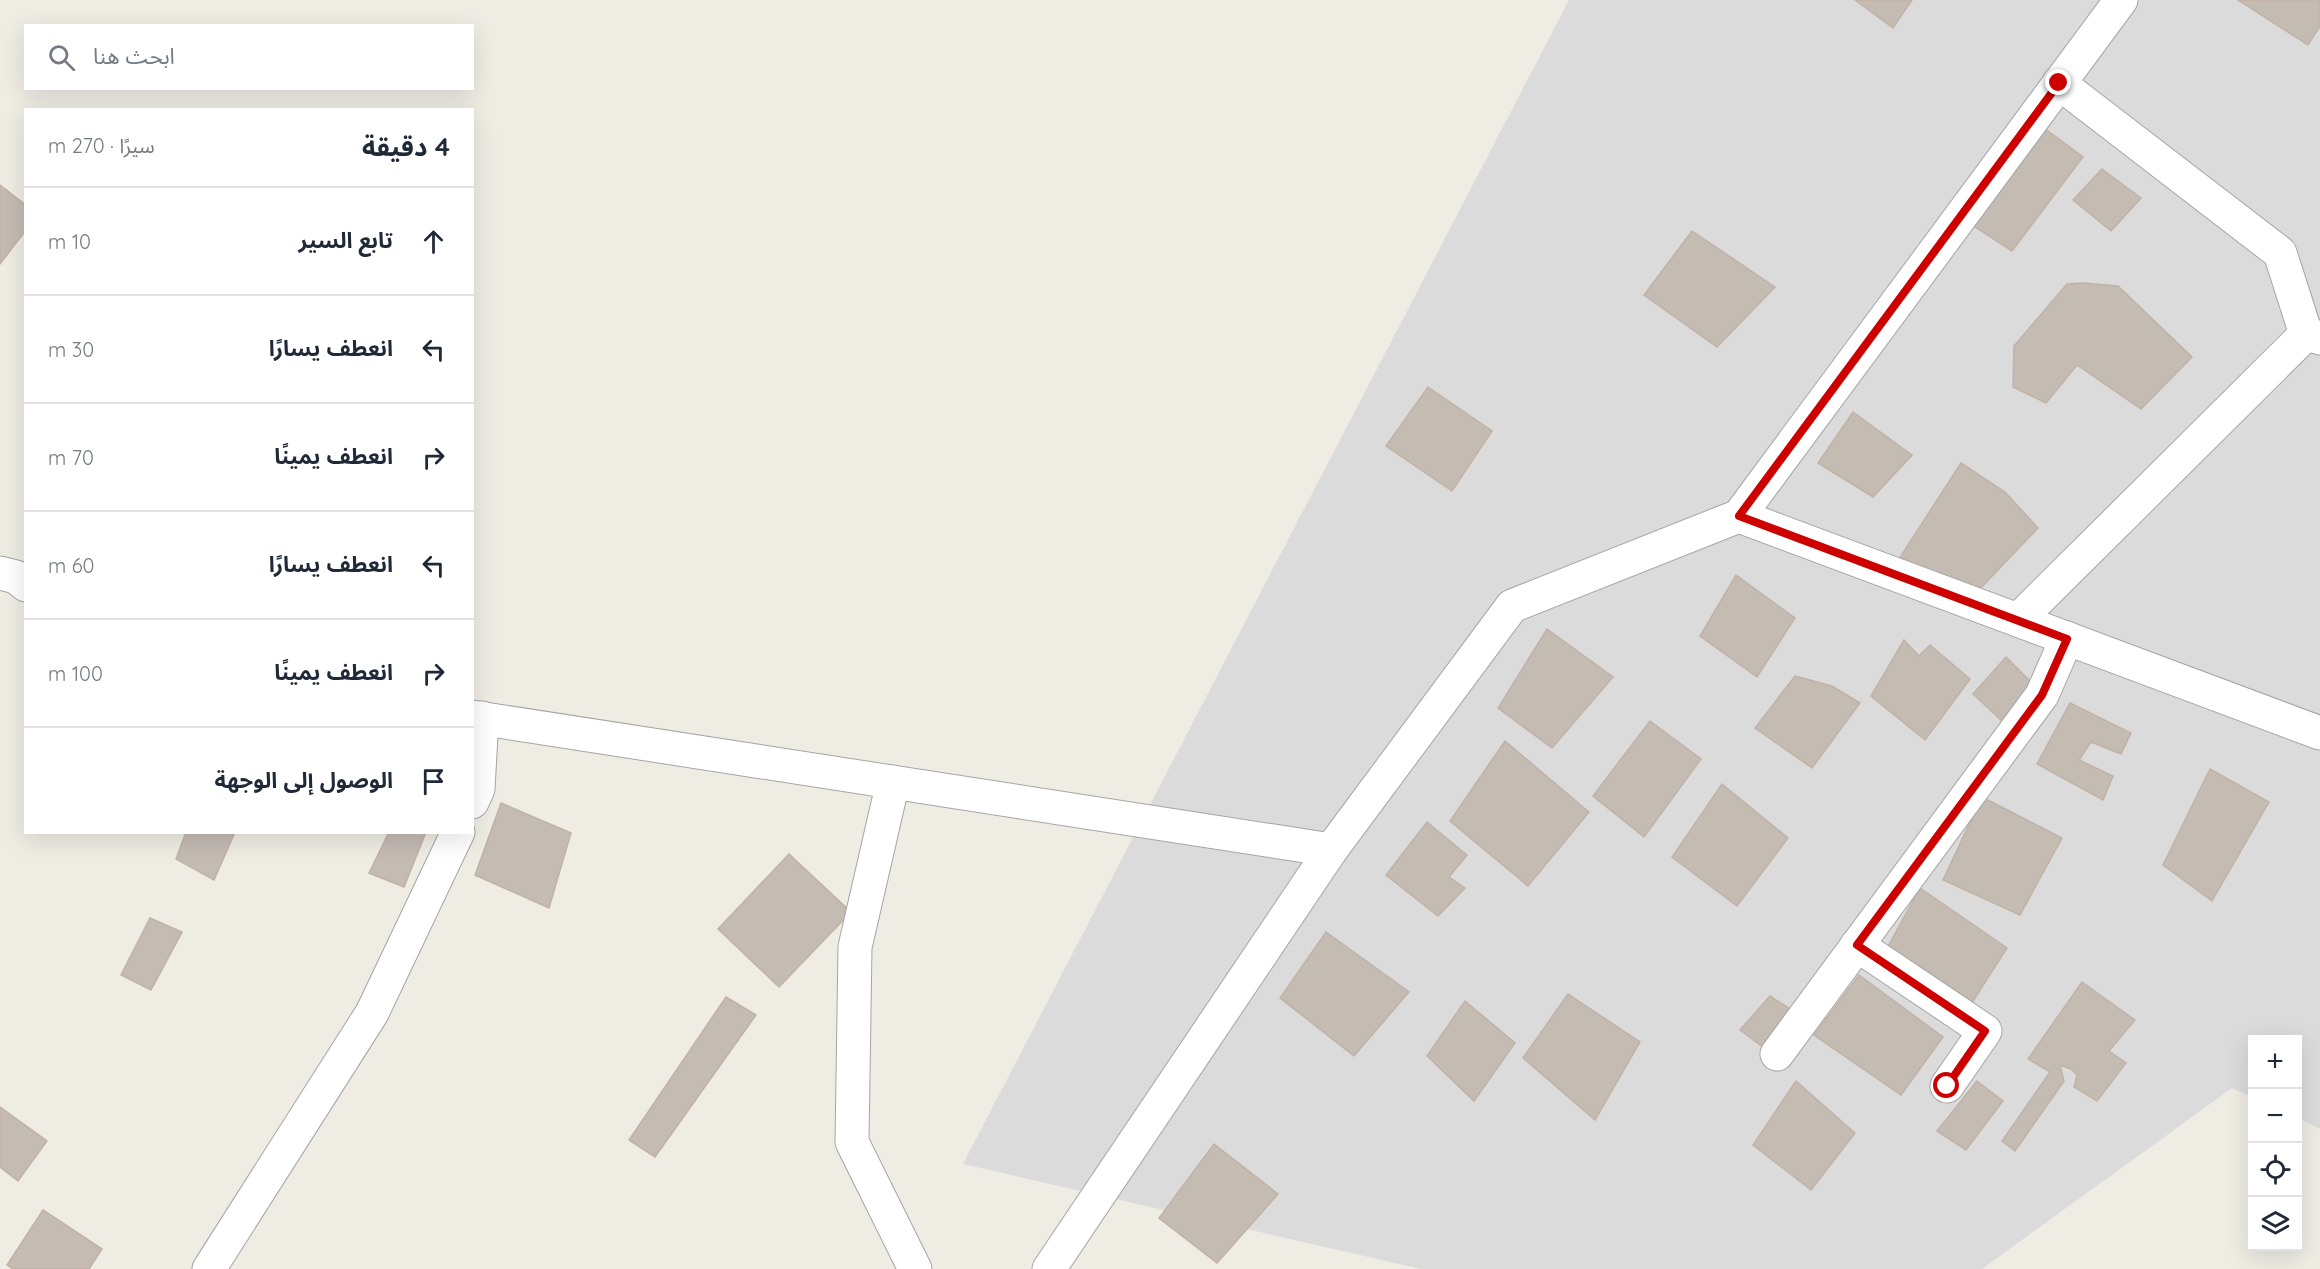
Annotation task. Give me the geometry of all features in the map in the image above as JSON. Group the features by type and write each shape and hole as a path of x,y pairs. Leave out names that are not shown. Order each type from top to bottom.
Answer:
{"street":[{"path":"1049,1269 1331,850 1512,606 1739,516 2121,0"},
{"path":"2018,620 2313,336 2280,253 2059,83"},
{"path":"1739,516 2320,733"},
{"path":"0,573 16,577 24,583"},
{"path":"1777,1054 2042,695 2067,639"},
{"path":"474,798 478,789 477,717 1331,850"},
{"path":"893,782 855,947 852,1142 915,1269"},
{"path":"209,1269 372,1013 457,834"},
{"path":"1857,945 1985,1031 1947,1086"}],"shaded area":[{"path":"1569,0 2320,0 2320,1129 2302,1120 2302,1035 2248,1035 2248,1095 2232,1088 1982,1269 1421,1269 963,1164"}],"building":[{"path":"1855,0 1912,0 1893,28"},
{"path":"2238,0 2320,0 2320,26 2308,45"},
{"path":"2040,125 2083,157 2012,251 1966,221"},
{"path":"2102,169 2141,198 2111,231 2073,200"},
{"path":"0,185 24,203 24,233 0,264"},
{"path":"1692,231 1775,287 1717,347 1644,295"},
{"path":"2067,284 2118,286 2192,357 2141,409 2077,365 2046,403 2013,387 2014,346"},
{"path":"1428,387 1492,431 1452,491 1386,446"},
{"path":"1853,412 1912,455 1873,497 1818,463"},
{"path":"1961,463 2005,492 2038,528 1979,590 1897,562"},
{"path":"1736,575 1795,618 1757,677 1700,636"},
{"path":"1547,629 1613,677 1552,748 1498,708"},
{"path":"1904,640 1919,656 1930,645 1970,679 1925,740 1871,696"},
{"path":"2006,657 2037,688 2003,722 1973,694"},
{"path":"1795,676 1832,686 1860,703 1812,768 1755,728"},
{"path":"2070,703 2131,733 2121,754 2091,742 2079,760 2113,776 2103,800 2037,764"},
{"path":"1650,721 1701,759 1644,837 1593,796"},
{"path":"1505,741 1589,812 1528,886 1450,821"},
{"path":"2210,769 2269,802 2212,901 2163,865"},
{"path":"1722,784 1788,838 1737,906 1672,857"},
{"path":"1982,797 2062,838 2020,915 1943,880"},
{"path":"501,803 571,833 549,908 475,875"},
{"path":"1427,822 1467,855 1449,877 1465,888 1438,916 1386,875"},
{"path":"185,834 234,834 214,880 176,859"},
{"path":"388,834 425,834 404,887 369,873"},
{"path":"789,854 851,912 779,987 718,929"},
{"path":"1920,888 2007,948 1970,1006 1886,950"},
{"path":"150,918 182,932 151,990 121,975"},
{"path":"1326,932 1409,992 1354,1056 1280,998"},
{"path":"1859,975 1943,1037 1901,1095 1814,1035"},
{"path":"2082,982 2135,1020 2109,1051 2126,1063 2097,1101 2074,1087 2077,1075 2071,1069 2060,1065 2064,1081 2015,1151 2002,1141 2050,1072 2028,1059"},
{"path":"1568,994 1640,1042 1595,1120 1523,1058"},
{"path":"1770,996 1793,1011 1764,1048 1740,1030"},
{"path":"726,997 756,1015 655,1157 629,1140"},
{"path":"1465,1001 1515,1043 1474,1101 1427,1056"},
{"path":"1796,1081 1855,1133 1811,1190 1753,1145"},
{"path":"1977,1081 2003,1101 1966,1150 1937,1131"},
{"path":"0,1107 47,1141 18,1181 0,1167"},
{"path":"1214,1144 1278,1194 1217,1263 1159,1218"},
{"path":"43,1210 102,1249 89,1269 13,1269 7,1265"}],"route":[{"path":"1947,1086 1985,1031 1857,945 2042,695 2067,639 1739,516 2059,83"}]}
